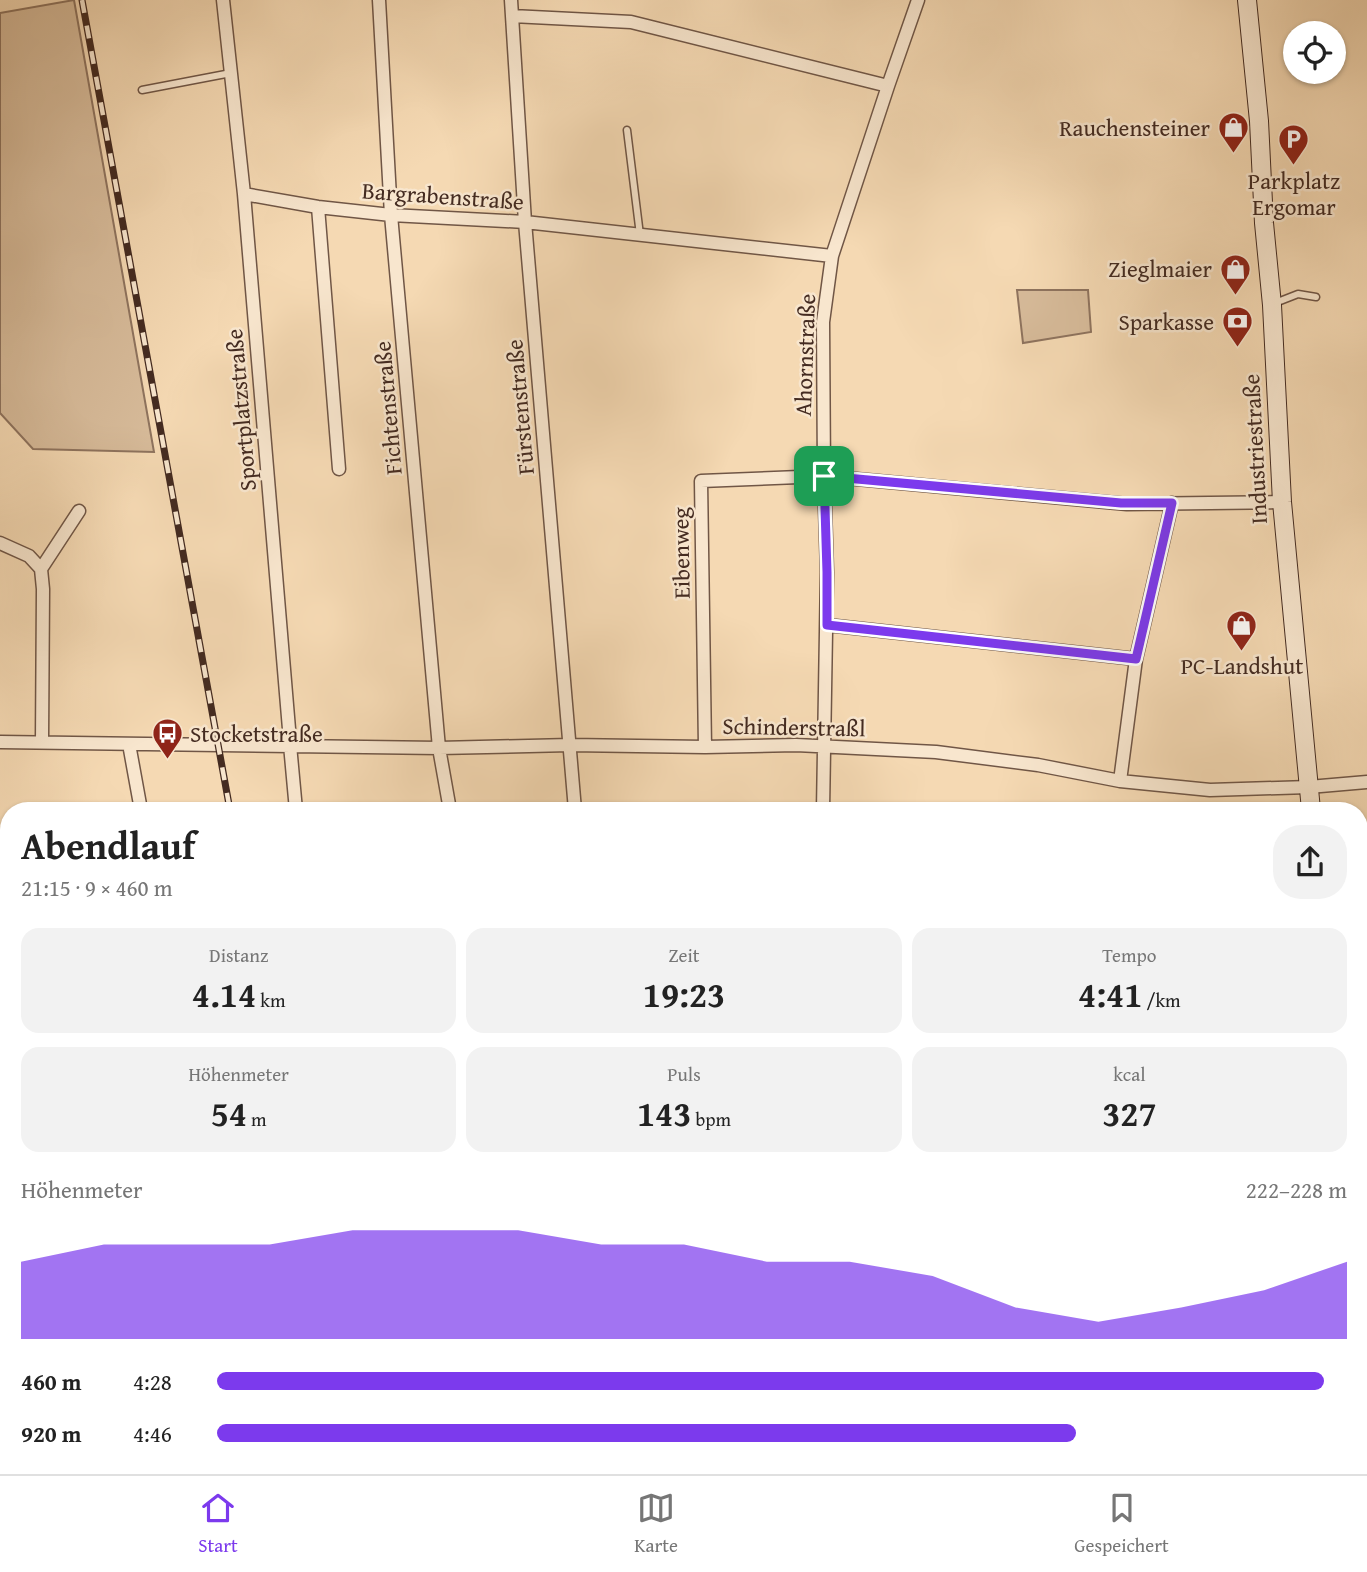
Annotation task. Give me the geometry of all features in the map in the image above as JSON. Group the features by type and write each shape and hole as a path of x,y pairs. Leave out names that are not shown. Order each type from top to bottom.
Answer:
{"street":[{"name":"Sportplatzstraße","path":"223,0 244,194 295,802"},
{"name":"Fichtenstraße","path":"379,0 391,215 439,748 449,802"},
{"name":"Fürstenstraße","path":"511,0 525,222 574,802"},
{"name":"Ahornstraße","path":"823,802 827,572 823,322 832,256 918,0"},
{"name":"Industriestraße","path":"1247,0 1272,305 1282,502 1311,802"},
{"path":"512,16 631,22 888,86"},
{"name":"Bargrabenstraße","path":"244,194 318,207 391,215 525,222 832,256"},
{"path":"318,207 338,468"},
{"path":"824,476 1121,503 1282,502"},
{"name":"Eibenweg","path":"705,747 701,481 824,476"},
{"path":"1120,782 1136,659 1172,503"},
{"path":"41,569 79,511"},
{"path":"0,543 29,556 41,569 41,741"},
{"path":"827,625 1136,659"},
{"name":"Schinderstraßl","path":"0,742 439,748 796,745 936,752 1038,765 1120,782 1210,790 1367,782"},
{"path":"129,744 140,802"}],"lane":[{"path":"142,89 231,73"},
{"path":"627,130 639,235"},
{"path":"1272,305 1298,294 1316,297"}],"shaded area":[{"path":"74,0 154,452 33,449 0,413 0,13"},
{"path":"1017,290 1088,290 1091,332 1023,343"}],"railway":[{"path":"82,0 229,802"}],"place":[{"name":"Rauchensteiner","path":"1233,155"},
{"name":"Parkplatz Ergomar","path":"1294,167"},
{"name":"Zieglmaier","path":"1235,296"},
{"name":"Sparkasse","path":"1237,349"},
{"name":"PC-Landshut","path":"1242,652"},
{"name":"Stocketstraße","path":"167,761"}],"route":[{"path":"824,476 1121,503 1172,503 1136,659 827,625 824,476"}]}
